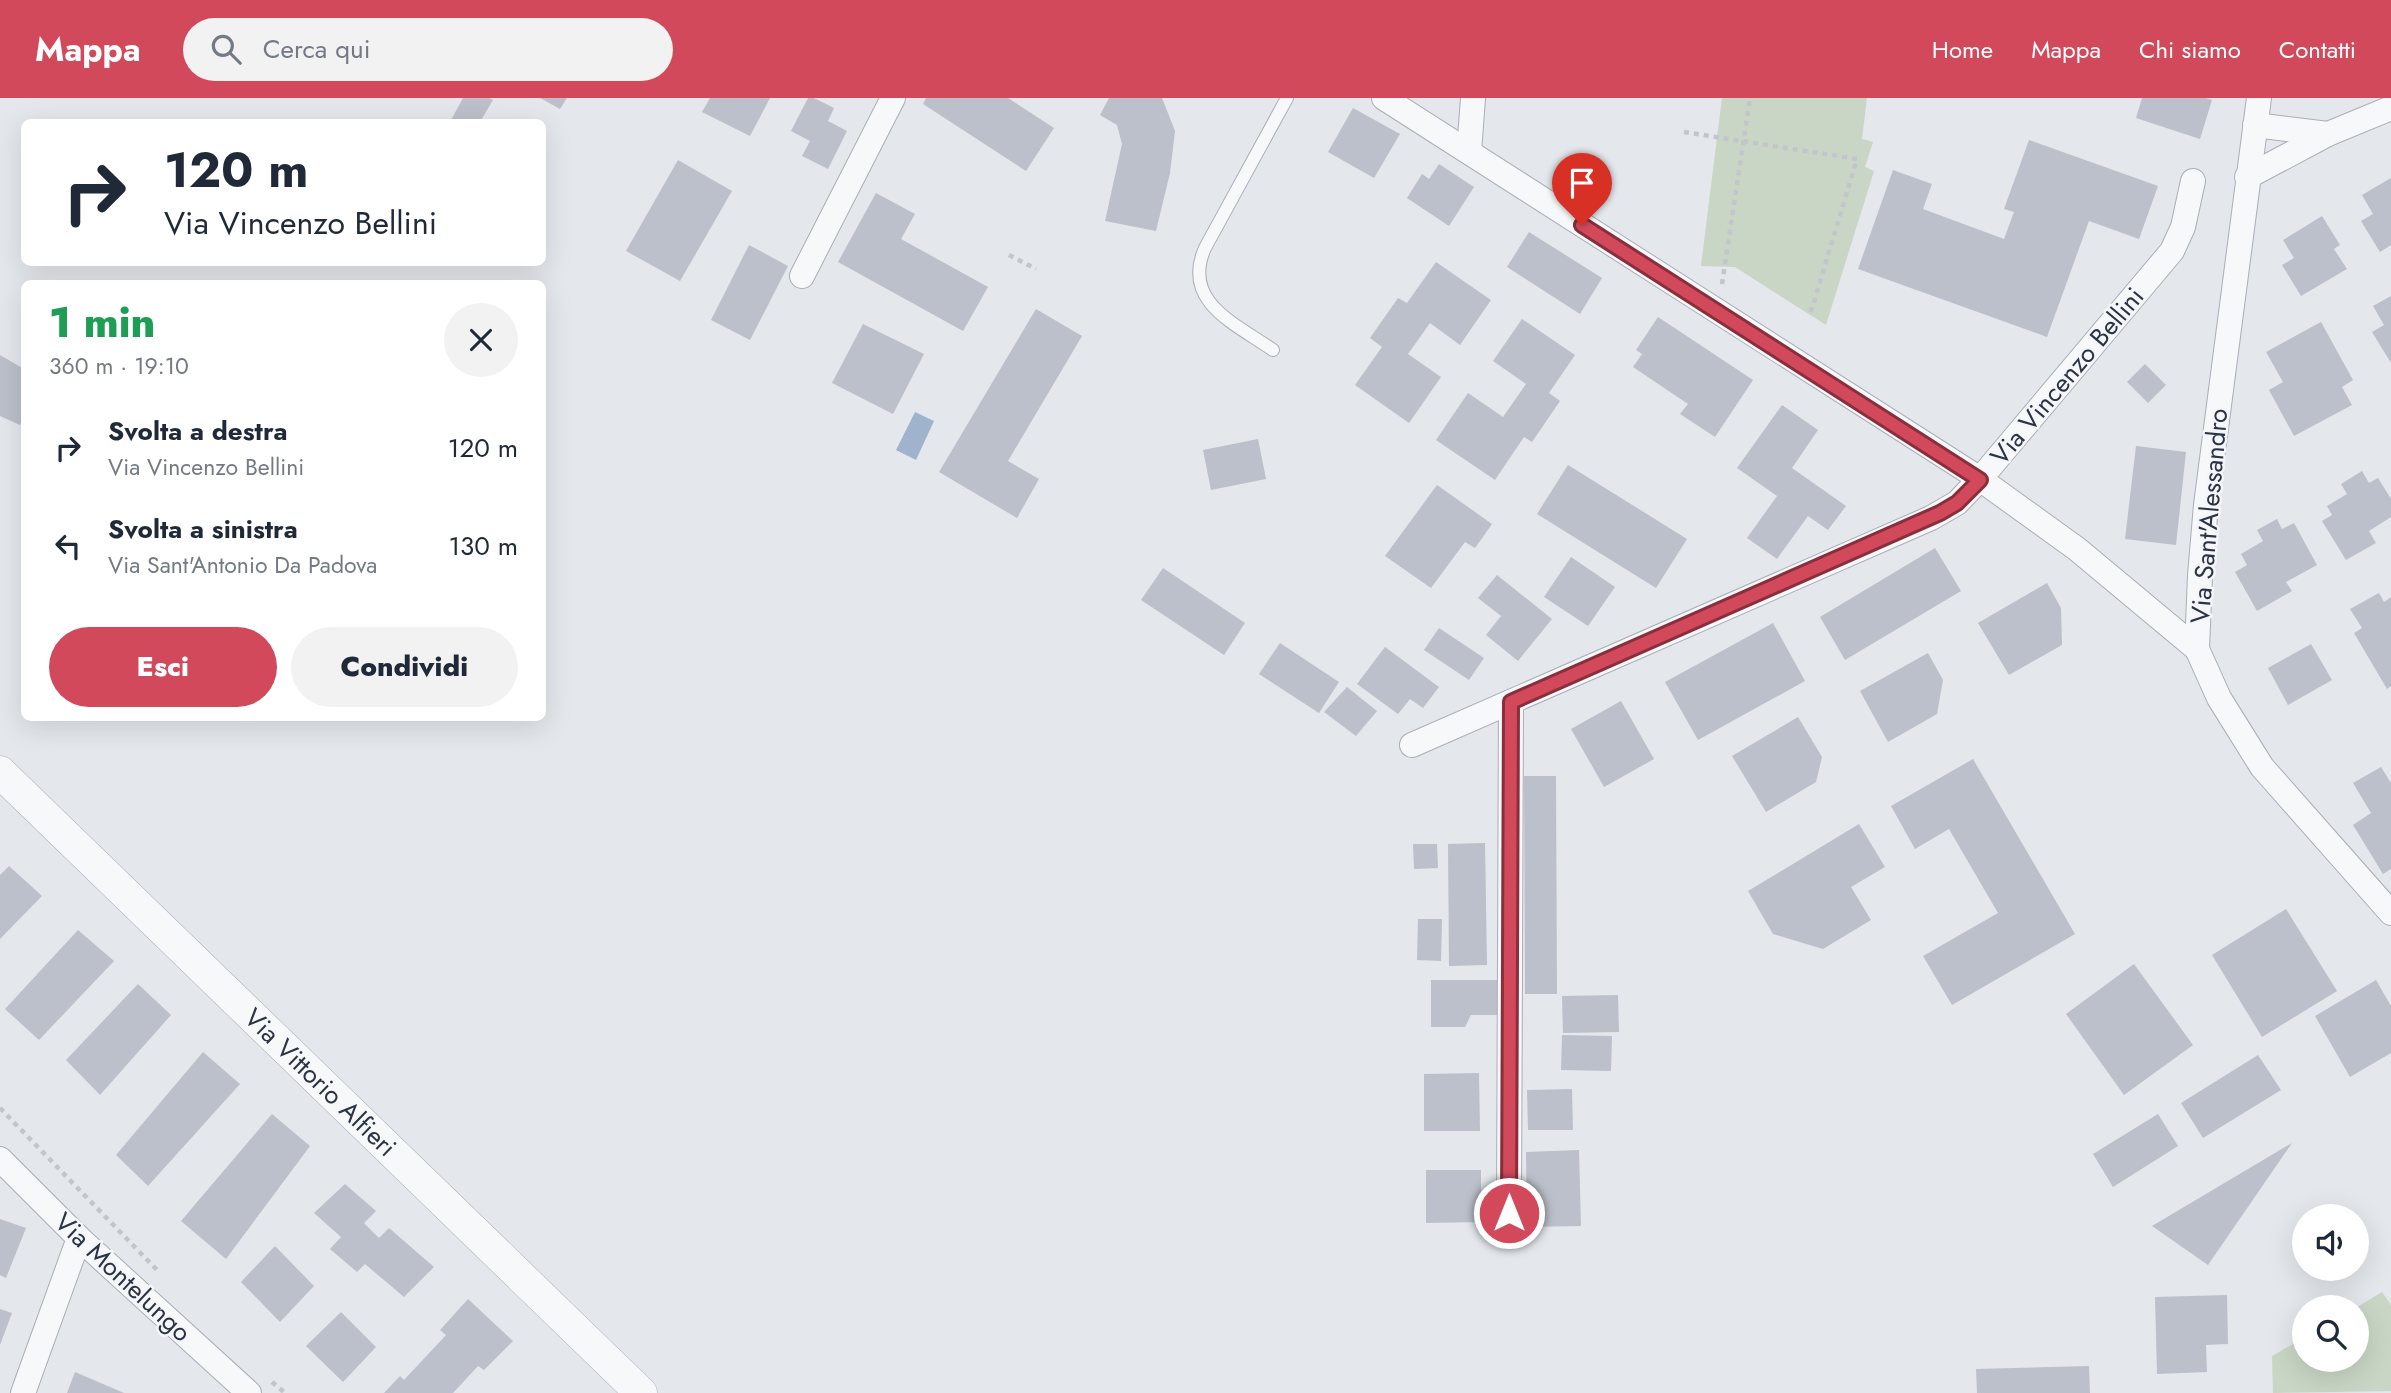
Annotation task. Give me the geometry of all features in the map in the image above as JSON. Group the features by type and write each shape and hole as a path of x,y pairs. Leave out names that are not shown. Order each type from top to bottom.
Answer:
{"street":[{"path":"802,276 893,98"},
{"path":"1384,98 1980,480 2077,549 2197,649"},
{"path":"1469,152 1473,98"},
{"name":"Via Sant'Alessandro","path":"2259,98 2203,528 2197,649 2219,698 2262,767 2391,913"},
{"path":"2247,177 2328,134 2391,108"},
{"path":"2255,125 2328,134"},
{"name":"Via Vincenzo Bellini","path":"1412,745 1940,513 1957,503 1980,480 2172,251 2183,227 2193,181"},
{"path":"1509,1213 1511,702"},
{"name":"Via Vittorio Alfieri","path":"0,772 641,1393"},
{"name":"Via Montelungo","path":"0,1159 79,1238 258,1385"},
{"path":"23,1393 79,1238"}],"lane":[{"path":"1273,350 1208,302 1201,290 1198,273 1205,248 1287,98"}],"path":[{"path":"1710,307 1720,293 1750,98"},
{"path":"1684,132 1857,159 1810,315"},
{"path":"1009,255 1036,269"},
{"path":"0,1108 163,1277"},
{"path":"258,1385 285,1393"}],"green space":[{"path":"1722,98 1867,98 1862,139 1873,142 1865,167 1874,171 1826,325 1735,267 1701,266"},
{"path":"2382,1292 2391,1305 2391,1391 2273,1393 2272,1356 2292,1344 2292,1372 2369,1372 2369,1300"}],"water":[{"path":"915,412 934,421 916,460 896,450"}],"building":[{"path":"463,98 493,100 482,119 452,119"},
{"path":"540,98 567,98 560,109"},
{"path":"710,98 770,98 750,136 702,112"},
{"path":"808,98 814,98 834,108 828,121 847,131 828,169 802,156 810,141 791,131"},
{"path":"926,98 1008,98 1054,128 1026,171 923,104"},
{"path":"1109,98 1162,98 1175,131 1170,173 1156,231 1105,221 1122,144 1117,125 1100,115"},
{"path":"2142,98 2212,100 2200,139 2136,118"},
{"path":"1353,108 1400,134 1374,178 1328,152"},
{"path":"2029,140 2158,186 2139,239 2089,221 2047,337 1858,269 1893,170 1932,184 1923,209 2004,239 2014,212 2004,209"},
{"path":"678,160 732,191 680,281 626,251"},
{"path":"1439,164 1474,187 1449,226 1407,198 1422,174 1429,179"},
{"path":"2391,178 2391,245 2380,252 2361,221 2373,214 2362,195"},
{"path":"876,193 915,214 901,239 988,287 963,331 838,262"},
{"path":"2322,216 2340,245 2334,249 2347,269 2301,296 2282,265 2294,258 2283,240"},
{"path":"1529,232 1602,278 1580,314 1507,267"},
{"path":"749,245 788,266 750,340 711,320"},
{"path":"1436,262 1491,300 1460,345 1430,323 1408,354 1441,377 1409,423 1355,385 1382,347 1370,338 1398,298 1407,303"},
{"path":"2391,296 2391,363 2372,332 2384,325 2373,306"},
{"path":"1036,309 1082,336 1008,461 1039,479 1017,518 939,472"},
{"path":"1658,317 1753,380 1715,437 1680,414 1688,404 1633,367 1642,354 1636,350"},
{"path":"1522,319 1575,355 1549,393 1560,401 1532,442 1524,437 1495,480 1436,440 1468,393 1503,417 1526,384 1493,361"},
{"path":"2321,322 2353,380 2342,387 2352,405 2294,436 2269,390 2283,382 2266,352"},
{"path":"863,324 924,354 893,414 832,383"},
{"path":"0,355 21,367 21,423 20,425 0,416"},
{"path":"2145,364 2166,385 2148,403 2127,382"},
{"path":"1782,405 1818,430 1792,468 1846,506 1828,530 1808,516 1777,559 1747,538 1777,496 1737,468"},
{"path":"1258,439 1266,479 1211,490 1203,450"},
{"path":"2136,446 2186,452 2176,545 2125,539"},
{"path":"1568,465 1687,539 1656,588 1537,514"},
{"path":"2362,471 2369,483 2378,478 2391,499 2391,517 2369,531 2376,543 2346,560 2322,521 2332,515 2327,506 2347,494 2341,484"},
{"path":"1437,485 1492,524 1475,548 1465,542 1431,588 1385,556"},
{"path":"2277,519 2282,529 2294,523 2317,565 2286,582 2292,591 2257,611 2235,572 2247,565 2241,554 2263,541 2257,530"},
{"path":"1935,548 1961,591 1845,660 1820,617"},
{"path":"1571,557 1615,587 1588,626 1544,597"},
{"path":"1163,568 1245,623 1224,655 1141,600"},
{"path":"1497,575 1552,619 1518,661 1486,635 1501,616 1478,598"},
{"path":"2047,583 2061,608 2062,645 2009,675 1978,623"},
{"path":"2379,593 2384,602 2391,597 2391,686 2387,689 2354,633 2362,628 2350,609"},
{"path":"1773,623 1805,681 1698,740 1665,682"},
{"path":"1439,628 1484,658 1469,680 1424,650"},
{"path":"1280,643 1339,682 1319,713 1259,674"},
{"path":"2311,644 2332,680 2288,705 2268,668"},
{"path":"1385,647 1439,687 1423,708 1410,699 1398,714 1357,684"},
{"path":"1928,653 1943,680 1937,714 1888,742 1860,691"},
{"path":"1347,687 1377,711 1356,736 1324,712"},
{"path":"1621,701 1654,759 1604,787 1571,729"},
{"path":"1798,717 1822,757 1816,782 1766,812 1732,756"},
{"path":"1973,759 2075,934 1952,1005 1923,956 1998,913 1949,829 1915,849 1891,806"},
{"path":"2381,767 2391,783 2391,869 2383,874 2353,825 2371,813 2353,783"},
{"path":"1524,776 1556,776 1557,994 1525,994"},
{"path":"1859,824 1885,867 1851,887 1871,920 1823,949 1773,934 1748,891"},
{"path":"1485,843 1487,965 1449,966 1448,844"},
{"path":"1413,844 1437,844 1438,868 1414,869"},
{"path":"9,866 42,896 0,939 0,875"},
{"path":"2286,909 2337,991 2262,1037 2212,955"},
{"path":"1418,919 1442,919 1441,961 1417,960"},
{"path":"78,930 114,961 39,1040 5,1009"},
{"path":"2134,964 2193,1045 2124,1095 2066,1014"},
{"path":"1431,980 1497,980 1497,1015 1471,1015 1465,1027 1431,1027"},
{"path":"2376,980 2391,1006 2391,1053 2350,1077 2315,1016"},
{"path":"138,984 171,1015 100,1095 66,1060"},
{"path":"1618,995 1619,1032 1563,1033 1562,996"},
{"path":"1562,1035 1612,1036 1611,1071 1561,1070"},
{"path":"203,1052 240,1084 148,1186 116,1155"},
{"path":"2258,1055 2281,1090 2203,1138 2181,1103"},
{"path":"1479,1073 1480,1131 1424,1131 1424,1074"},
{"path":"1572,1089 1573,1130 1528,1130 1527,1090"},
{"path":"272,1114 310,1146 226,1259 181,1221"},
{"path":"2158,1114 2178,1146 2113,1187 2093,1154"},
{"path":"2292,1143 2208,1265 2152,1226"},
{"path":"1579,1150 1581,1226 1527,1227 1526,1152"},
{"path":"1426,1170 1481,1170 1481,1222 1426,1223"},
{"path":"345,1184 376,1211 364,1223 379,1238 389,1228 434,1267 404,1297 365,1264 357,1272 330,1249 341,1237 314,1213"},
{"path":"0,1219 26,1228 6,1278 0,1275"},
{"path":"275,1246 314,1286 280,1322 241,1282"},
{"path":"2227,1295 2228,1344 2206,1345 2207,1372 2157,1374 2155,1297"},
{"path":"468,1299 513,1341 484,1370 478,1366 453,1393 384,1393 400,1376 404,1380 446,1335 440,1330"},
{"path":"0,1309 12,1313 0,1345"},
{"path":"341,1312 376,1347 343,1382 306,1346"},
{"path":"2089,1366 2090,1393 1977,1393 1976,1369"},
{"path":"75,1372 124,1393 67,1393"}],"route":[{"path":"1509,1213 1511,702 1940,513 1957,503 1980,480 1582,225"}]}
